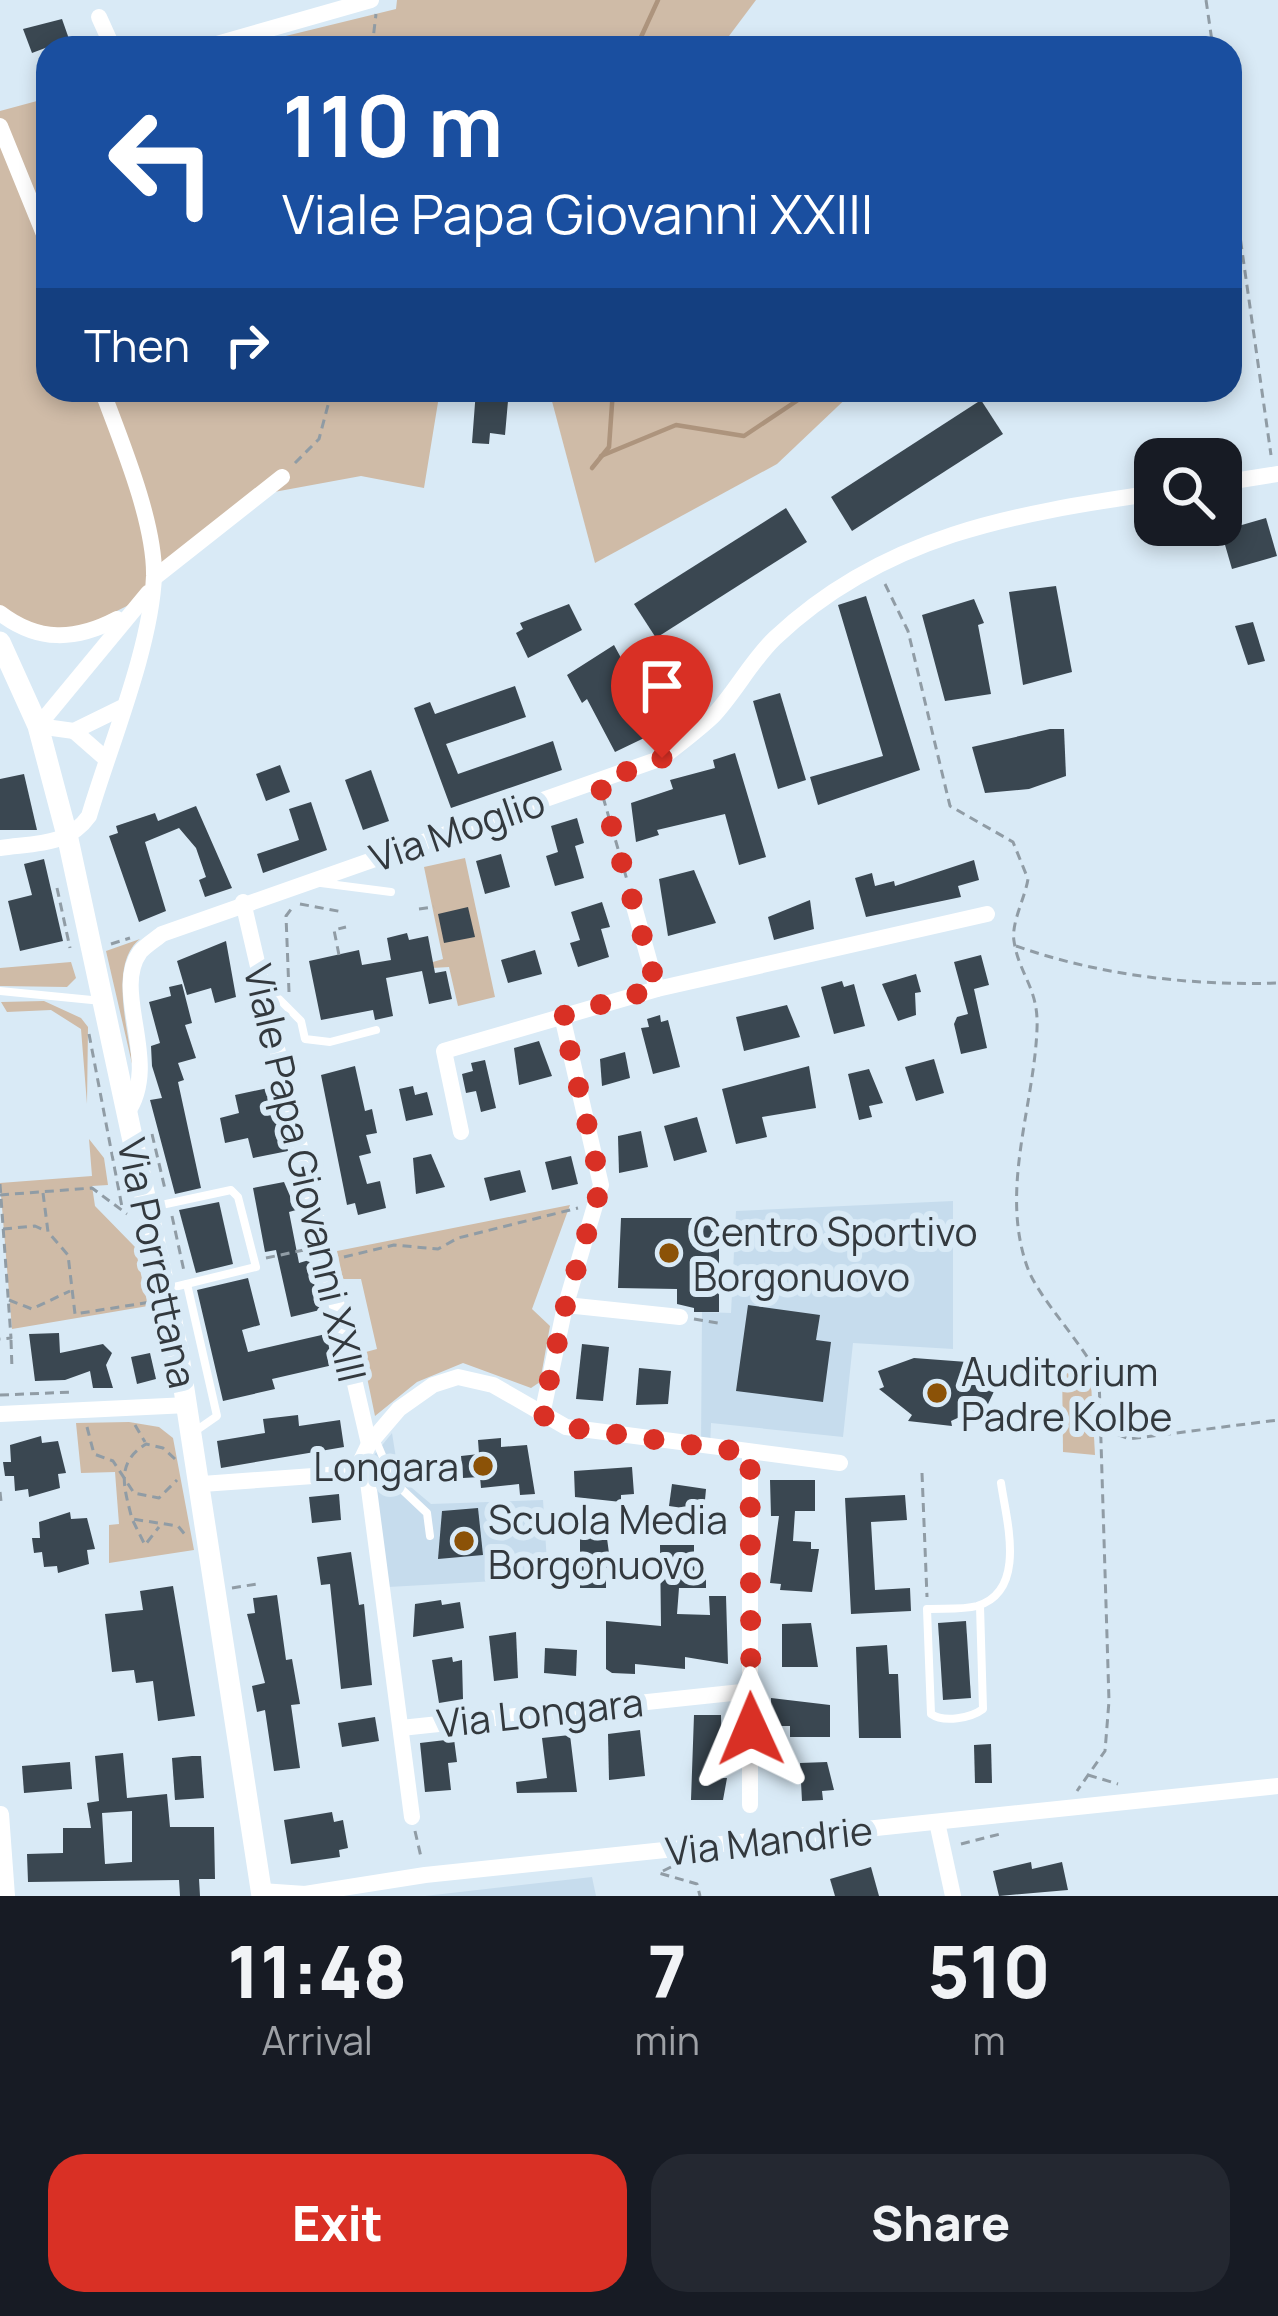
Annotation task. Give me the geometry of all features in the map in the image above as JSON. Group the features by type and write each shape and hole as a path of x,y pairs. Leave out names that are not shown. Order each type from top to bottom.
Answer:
{"main road":[{"name":"Via Porrettana","path":"0,642 38,726 68,838 127,1113 141,1215 176,1287 188,1406 262,1894"}],"street":[{"path":"246,36 374,0"},
{"path":"99,17 108,36"},
{"path":"0,126 36,214"},
{"path":"0,848 68,838 89,816 152,584 130,471 106,402"},
{"path":"1242,480 1276,475"},
{"path":"38,726 152,584 282,477"},
{"name":"Via Moglio","path":"153,942 244,902 662,758 713,716 771,641 838,584 936,539 1012,515 1134,496"},
{"path":"0,613 32,633 56,638 91,631 129,613"},
{"path":"74,731 122,708"},
{"path":"38,726 74,731 106,759"},
{"path":"632,899 657,988"},
{"name":"Viale Papa Giovanni XXIII","path":"244,902 374,1441"},
{"path":"461,1132 444,1051 657,988 987,914"},
{"path":"127,1113 143,1076 132,974 140,953 153,942"},
{"path":"542,1415 566,1305 601,1185 562,1016"},
{"path":"566,1305 680,1318"},
{"name":"Viale Papa Giovanni XXIII","path":"374,1441 419,1393 458,1377 493,1385 566,1427 840,1463"},
{"path":"0,1414 188,1406"},
{"path":"202,1484 348,1476 374,1441"},
{"name":"Via Longara","path":"374,1441 412,1817"},
{"path":"750,1453 750,1805"},
{"name":"Via Longara","path":"401,1728 751,1691"},
{"name":"Via Mandrie","path":"262,1894 304,1894 425,1875 1278,1786"},
{"path":"2,1814 7,1896"},
{"path":"937,1822 953,1896"}],"lane":[{"path":"304,881 391,892"},
{"path":"0,991 103,1001"},
{"path":"267,1003 279,999 301,1022 305,1039 330,1042 376,1030"},
{"path":"141,1215 231,1190 238,1197 256,1267 176,1287 217,1416 193,1433"},
{"path":"374,1441 387,1456 393,1481 427,1513 430,1536"},
{"path":"980,1606 983,1708 975,1715 939,1719 931,1714 927,1609 980,1606 1004,1583 1012,1550 1001,1483"}],"path":[{"path":"373,36 374,0"},
{"path":"1206,0 1211,36"},
{"path":"1242,247 1276,475"},
{"path":"282,477 319,439 329,402"},
{"path":"876,567 908,631 950,806 1013,842 1028,879 1013,926 1014,946 1036,992 1037,1031 1019,1142 1020,1228 1029,1271 1081,1341 1099,1377 1102,1428 1109,1701 1105,1751 1058,1810"},
{"path":"599,782 632,899"},
{"path":"289,996 286,916 296,904 343,912"},
{"path":"419,909 434,907"},
{"path":"339,955 334,931 346,927"},
{"path":"92,950 142,934 153,942"},
{"path":"1014,946 1087,967 1222,985 1278,983"},
{"path":"88,1027 98,1106 122,1209"},
{"path":"0,1184 12,1369"},
{"path":"0,1195 92,1188 122,1209 141,1215"},
{"path":"43,1192 48,1232"},
{"path":"254,1260 394,1245 438,1249 458,1238 597,1203"},
{"path":"3,1229 34,1226 48,1232 68,1255 75,1314 153,1301 157,1319"},
{"path":"7,1297 32,1309 72,1290"},
{"path":"680,1318 718,1323"},
{"path":"0,1339 11,1338"},
{"path":"87,1419 86,1439 94,1454 113,1461 142,1498 159,1498 173,1487 178,1471 172,1454 146,1444 134,1420"},
{"path":"1102,1428 1129,1439 1278,1420"},
{"path":"146,1444 129,1456 124,1478 132,1519 145,1545 160,1527"},
{"path":"922,1473 927,1609"},
{"path":"0,1492 1,1502"},
{"path":"132,1519 160,1527 178,1526 193,1544"},
{"path":"230,1588 256,1584"},
{"path":"412,1817 425,1875"},
{"path":"943,1849 1022,1829"},
{"path":"677,1864 659,1873 697,1884 700,1896"}],"shaded area":[{"path":"397,0 756,0 729,36 286,36 396,9"},
{"path":"36,101 36,402 438,402 424,488 361,476 274,492 133,603 76,631 41,632 0,615 0,111"},
{"path":"552,402 842,402 777,464 595,563"},
{"path":"465,858 495,997 458,1006 449,967 432,968 433,962 443,959 424,867"},
{"path":"140,939 130,950 123,982 133,1068 106,951"},
{"path":"71,962 76,978 67,987 0,986 0,968"},
{"path":"44,1001 81,1018 88,1027 87,1104 81,1029 51,1010 7,1012 1,1002"},
{"path":"89,1139 104,1158 108,1185 92,1186 95,1206 135,1247 148,1306 12,1329 0,1183 92,1176"},
{"path":"953,1201 953,1349 853,1343 843,1437 711,1423 710,1448 701,1446 702,1312 731,1313 736,1211"},
{"path":"570,1205 532,1309 550,1326 540,1382 531,1388 463,1363 417,1382 375,1416 362,1353 377,1349 361,1279 343,1279 337,1251"},
{"path":"1062,1360 1090,1364 1095,1455 1063,1452"},
{"path":"76,1423 159,1427 173,1438 194,1550 109,1563 109,1525 119,1524 115,1472 81,1473"},
{"name":"Scuola Media Borgonuovo","path":"392,1433 399,1477 431,1504 543,1500 548,1578 388,1587 370,1460"},
{"path":"592,1877 596,1896 425,1896"}],"building":[{"path":"62,19 68,36 36,36 32,53 23,29"},
{"path":"475,402 508,402 505,435 490,433 489,444 472,443"},
{"path":"978,402 1003,434 852,531 831,497"},
{"path":"786,508 807,542 656,638 634,604"},
{"path":"1266,518 1277,556 1232,569 1225,546 1242,546 1242,525"},
{"path":"1056,586 1072,672 1023,685 1009,592"},
{"path":"866,596 920,770 818,805 810,777 883,756 838,605"},
{"path":"974,599 984,623 978,625 991,694 945,701 922,615"},
{"path":"569,604 582,630 528,658 516,633 523,629 520,623"},
{"path":"1253,622 1265,661 1248,665 1235,626"},
{"path":"614,645 632,678 613,688 626,712 650,699 665,728 615,752 587,699 582,703 567,675"},
{"path":"515,686 526,717 446,744 458,774 553,741 562,770 451,808 414,708 430,702 435,714"},
{"path":"780,693 806,780 778,789 753,701"},
{"path":"1064,729 1066,776 1029,789 985,793 972,747"},
{"path":"735,753 766,857 739,865 725,814 657,830 659,835 636,842 631,803 673,789 670,780 715,768 713,760"},
{"path":"280,765 290,792 266,801 256,774"},
{"path":"371,770 389,821 363,830 345,780"},
{"path":"24,774 37,830 0,830 0,779"},
{"path":"311,802 327,850 263,873 257,854 299,840 289,809"},
{"path":"196,806 232,888 205,897 199,880 206,877 196,848 179,828 145,842 166,911 139,922 109,836 118,833 116,826 155,813 158,821"},
{"path":"577,818 584,843 575,846 584,878 555,886 546,856 558,852 551,826"},
{"path":"501,854 510,887 485,894 476,861"},
{"path":"44,859 63,941 20,951 8,901 32,895 24,864"},
{"path":"974,860 979,880 958,886 961,897 866,917 855,878 872,873 875,886 894,881 895,886"},
{"path":"694,870 716,923 668,936 659,879"},
{"path":"810,900 814,929 774,940 768,917"},
{"path":"602,902 610,927 601,929 609,957 578,967 570,943 580,940 571,912"},
{"path":"468,907 475,937 444,943 438,914"},
{"path":"407,933 409,940 428,936 435,973 446,971 452,999 429,1004 422,971 386,978 393,1016 375,1020 373,1010 321,1020 309,961 359,950 362,965 391,960 387,938"},
{"path":"226,941 236,997 215,1003 211,988 187,995 177,961"},
{"path":"535,950 542,974 508,983 501,960"},
{"path":"981,955 989,985 974,989 987,1048 961,1054 954,1024 957,1017 968,1014 954,962"},
{"path":"916,974 921,992 915,993 916,1015 898,1021 882,984"},
{"path":"842,981 844,987 854,984 865,1026 834,1034 821,987"},
{"path":"182,984 192,1023 185,1025 196,1058 178,1063 184,1080 178,1082 201,1188 175,1194 150,1100 162,1098 152,1066 151,1046 160,1043 149,1002 171,996 169,987"},
{"path":"787,1005 800,1037 744,1051 736,1017"},
{"path":"660,1015 661,1022 668,1020 680,1067 653,1074 641,1028 649,1027 647,1019"},
{"path":"539,1041 552,1076 519,1085 514,1048"},
{"path":"625,1052 630,1078 602,1086 600,1059"},
{"path":"934,1059 944,1093 916,1101 905,1067"},
{"path":"485,1060 496,1108 481,1112 476,1091 466,1093 462,1074 473,1071 471,1063"},
{"path":"355,1066 365,1111 372,1109 377,1133 366,1135 371,1153 359,1156 367,1184 380,1181 386,1208 358,1215 355,1203 347,1205 321,1075"},
{"path":"809,1066 816,1108 762,1117 767,1137 736,1144 722,1089"},
{"path":"869,1069 883,1103 869,1106 872,1117 859,1120 848,1074"},
{"path":"413,1086 415,1095 427,1092 433,1115 406,1121 399,1089"},
{"path":"273,1087 288,1151 253,1158 248,1138 225,1143 220,1118 239,1113 235,1095"},
{"path":"697,1117 707,1152 674,1161 664,1126"},
{"path":"641,1131 648,1167 619,1173 618,1136"},
{"path":"431,1154 445,1187 416,1194 413,1158"},
{"path":"571,1156 578,1184 552,1190 545,1162"},
{"path":"520,1170 526,1192 490,1201 484,1178"},
{"path":"284,1182 296,1210 289,1212 299,1263 309,1260 320,1310 291,1317 276,1250 265,1252 253,1188"},
{"path":"219,1202 233,1264 196,1273 179,1210"},
{"name":"Centro Sportivo Borgonuovo","path":"621,1218 719,1218 719,1312 694,1312 694,1308 677,1304 677,1289 618,1288"},
{"path":"248,1278 260,1325 242,1330 248,1352 326,1334 333,1365 272,1379 275,1389 223,1401 197,1290"},
{"path":"748,1305 820,1315 816,1340 831,1342 823,1402 736,1391"},
{"path":"59,1333 60,1353 103,1344 112,1353 106,1365 113,1388 93,1388 90,1371 65,1380 35,1381 29,1334"},
{"path":"582,1344 609,1347 603,1401 576,1399"},
{"path":"150,1353 156,1379 137,1384 131,1357"},
{"name":"Auditorium Padre Kolbe","path":"914,1358 967,1362 997,1385 988,1404 951,1421 952,1426 908,1421 912,1415 879,1389 884,1387 878,1371"},
{"path":"639,1368 671,1371 668,1404 636,1405"},
{"path":"298,1415 299,1426 340,1420 344,1447 221,1468 217,1441 265,1433 263,1419"},
{"path":"41,1436 42,1443 58,1441 66,1473 58,1474 60,1488 29,1497 28,1489 15,1491 14,1476 5,1476 3,1462 11,1462 10,1445"},
{"path":"501,1438 501,1447 527,1445 535,1494 520,1495 519,1484 481,1488 480,1477 463,1478 461,1456 479,1454 478,1440"},
{"path":"632,1467 634,1494 621,1495 621,1502 575,1497 574,1471"},
{"path":"770,1480 815,1480 815,1511 795,1511 793,1541 811,1542 811,1549 819,1549 812,1592 780,1590 781,1584 770,1583 779,1516 771,1516"},
{"path":"672,1484 706,1489 704,1511 669,1506"},
{"path":"339,1494 341,1520 312,1523 309,1497"},
{"path":"905,1495 907,1520 871,1522 875,1590 910,1588 911,1611 851,1614 845,1498"},
{"path":"478,1508 483,1555 438,1559 442,1511"},
{"path":"70,1512 71,1519 87,1518 95,1549 87,1550 89,1564 58,1573 57,1566 44,1567 42,1552 34,1553 32,1538 40,1538 39,1522"},
{"path":"580,1531 606,1531 611,1568 606,1568 606,1588 580,1588"},
{"path":"660,1545 694,1545 694,1562 706,1562 706,1588 679,1588 677,1614 710,1615 709,1596 726,1596 728,1664 685,1657 685,1669 635,1664 635,1674 606,1669 606,1621 661,1626"},
{"path":"351,1552 359,1605 364,1604 372,1685 341,1689 330,1584 321,1585 317,1557"},
{"path":"173,1586 195,1716 158,1721 153,1681 136,1683 134,1670 112,1672 105,1614 143,1610 140,1591"},
{"path":"277,1595 286,1660 292,1659 300,1704 291,1705 300,1768 274,1771 265,1710 257,1712 252,1686 265,1683 247,1614 255,1613 253,1598"},
{"path":"441,1600 442,1605 460,1602 464,1628 413,1637 415,1604"},
{"path":"966,1621 971,1698 943,1700 938,1623"},
{"path":"811,1623 818,1667 782,1667 782,1624"},
{"path":"516,1632 518,1678 494,1681 489,1636"},
{"path":"887,1645 889,1674 898,1674 901,1738 859,1738 856,1647"},
{"path":"545,1648 577,1650 576,1676 544,1673"},
{"path":"452,1657 453,1662 462,1660 463,1699 439,1703 432,1660"},
{"path":"771,1698 830,1705 830,1737 790,1737 790,1726 763,1726 763,1706 771,1706"},
{"path":"694,1715 721,1715 722,1778 727,1778 723,1800 691,1800"},
{"path":"375,1717 379,1741 342,1747 338,1723"},
{"path":"640,1730 645,1776 609,1780 608,1734"},
{"path":"570,1735 577,1792 517,1793 516,1782 547,1778 542,1738"},
{"path":"454,1739 457,1762 448,1763 451,1790 425,1792 420,1743"},
{"path":"991,1744 992,1783 975,1783 974,1745"},
{"path":"123,1753 127,1798 167,1794 170,1827 214,1827 215,1879 199,1879 200,1896 180,1896 179,1880 28,1882 27,1854 63,1853 63,1828 91,1828 87,1803 99,1801 95,1756","holes":["132,1811 132,1862 105,1864 102,1813"]},
{"path":"201,1756 204,1798 175,1800 172,1758"},
{"path":"70,1762 72,1789 24,1793 22,1766"},
{"path":"827,1762 834,1790 822,1791 823,1800 802,1801 800,1763"},
{"path":"332,1812 334,1822 343,1820 348,1848 339,1850 340,1857 291,1864 284,1820"},
{"path":"1031,1862 1032,1869 1062,1862 1068,1890 999,1896 993,1871"},
{"path":"871,1867 879,1896 835,1896 830,1879"}],"waterway":[{"path":"642,36 658,0"},
{"path":"592,468 609,447 612,402"},
{"path":"601,456 676,425 744,436 795,402"}],"place":[{"name":"Centro Sportivo Borgonuovo","path":"669,1253"},
{"name":"Auditorium Padre Kolbe","path":"937,1393"},
{"name":"Longara","path":"483,1466"},
{"name":"Scuola Media Borgonuovo","path":"464,1541"}],"route":[{"path":"662,758 599,782 657,988 562,1016 601,1185 564,1311 542,1415 566,1427 750,1453 751,1729"}]}
